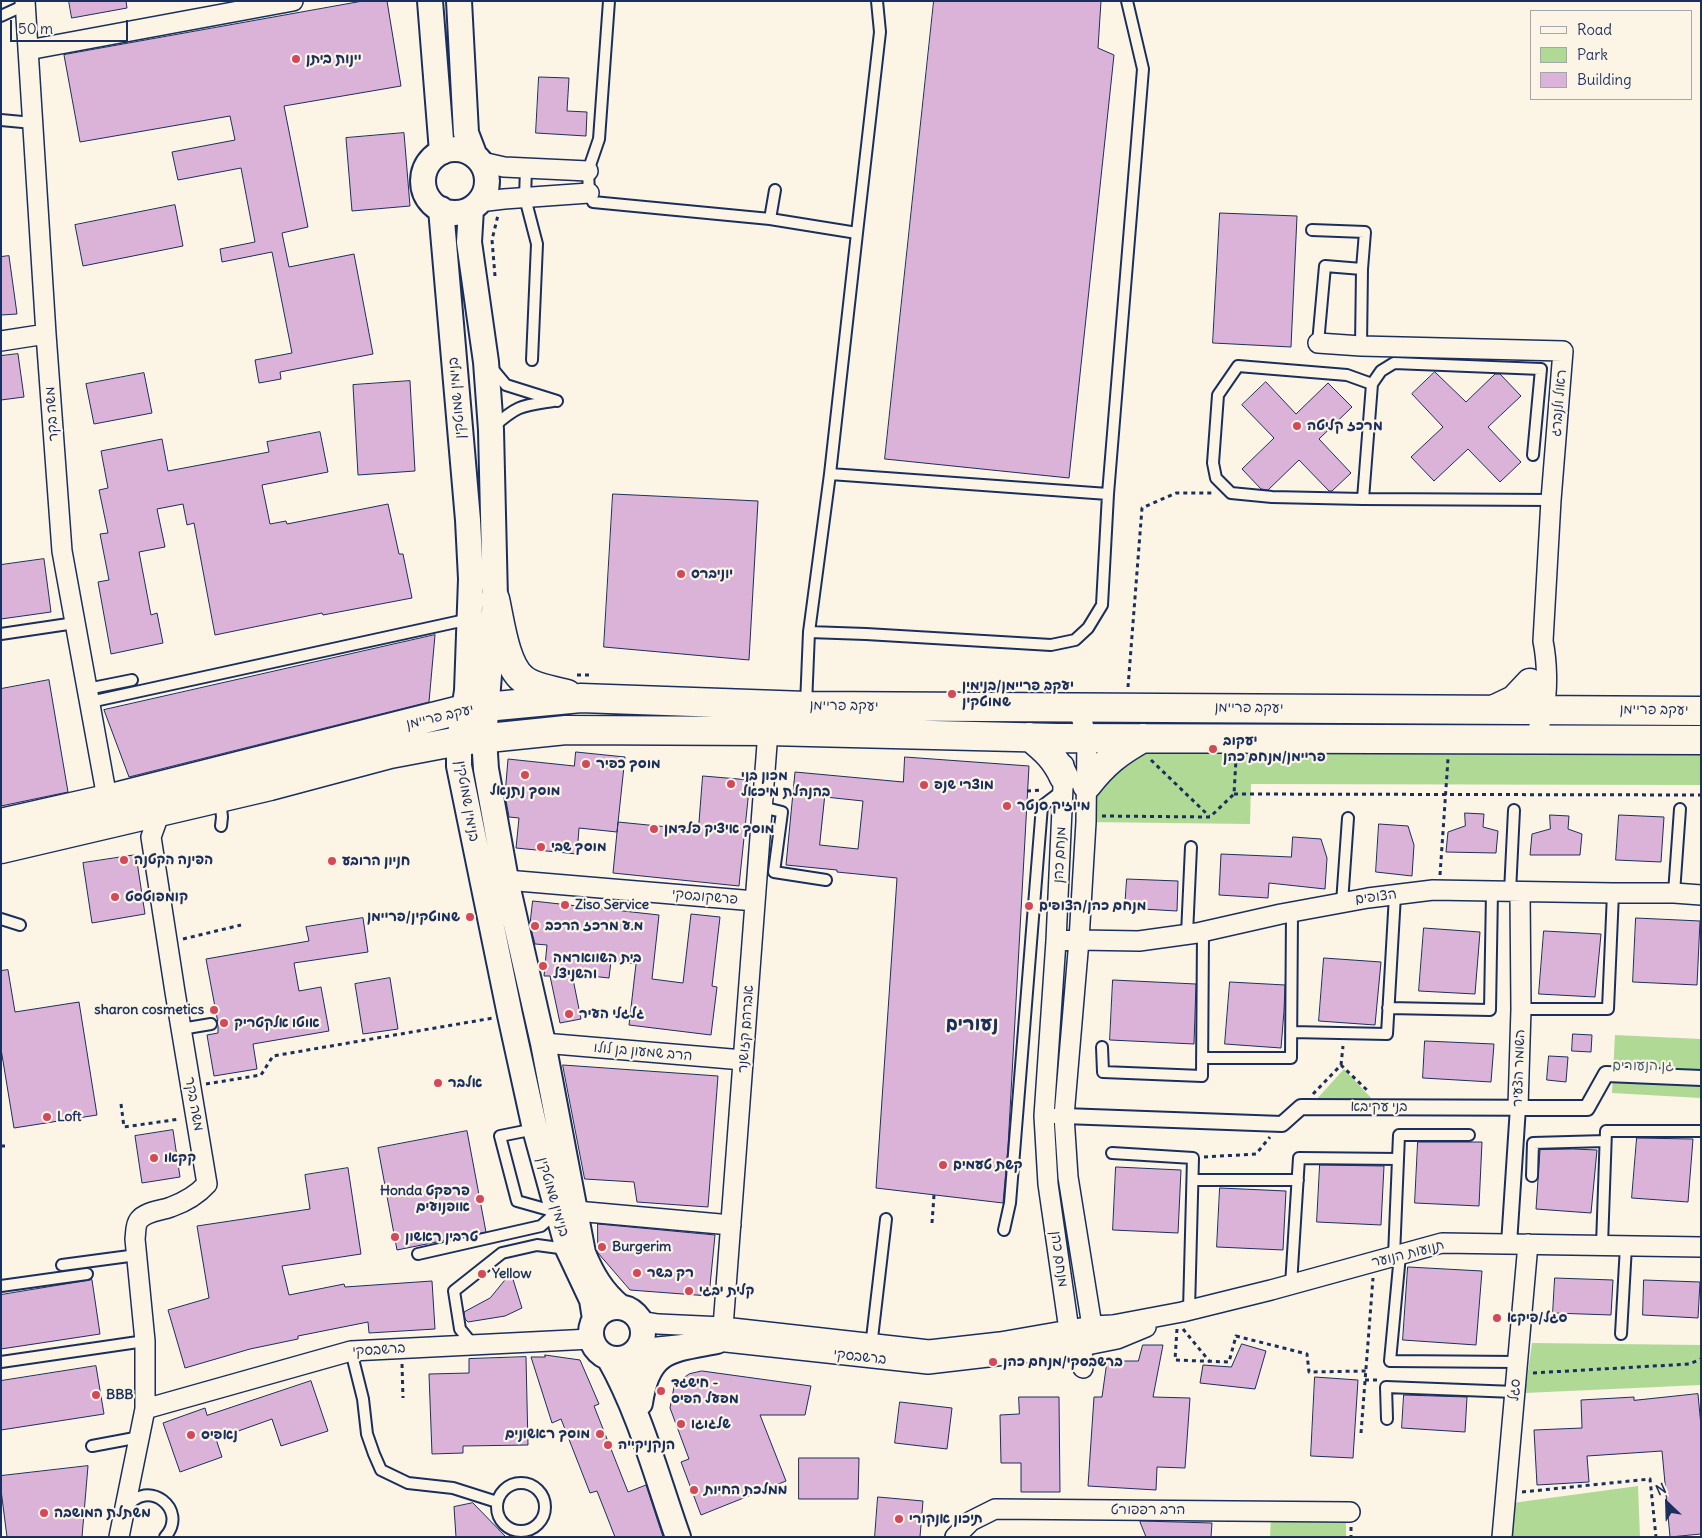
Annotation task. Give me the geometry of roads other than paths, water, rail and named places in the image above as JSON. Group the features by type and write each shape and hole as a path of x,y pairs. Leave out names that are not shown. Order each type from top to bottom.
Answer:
{"main road":[{"path":"495,599 508,658 523,680 540,687 581,698"},
{"name":"יעקב פריימן","path":"1,849 117,813 476,708 581,698 806,706 1078,706 1493,710 1536,696 1581,710 1701,711"},
{"name":"יעקב פריימן","path":"1,823 117,813 160,812 270,786 390,754 472,739 566,730 768,731 1076,738 1144,747 1449,739 1701,740"},
{"path":"1030,737 1050,753 1058,764 1064,786 1109,760 1144,747"}],"street":[{"path":"28,50 293,1"},
{"path":"430,1 442,152"},
{"path":"460,1 466,133 486,172 488,182 485,193 475,206"},
{"name":"משה בקר","path":"25,3 62,551 88,695 117,813"},
{"path":"588,171 504,167 478,158 464,150 452,149 442,152 433,158 427,166 424,175 426,195 432,203 450,213 460,213 475,206 525,198 588,193"},
{"name":"בנימין שמוטקין","path":"475,206 469,242 486,362 491,430 495,599 472,739 459,766 535,1129 591,1273 609,1298 620,1307"},
{"name":"בנימין שמוטקין","path":"441,209 468,520 471,579 467,691 476,708"},
{"path":"1,341 46,334"},
{"name":"ראול ולנברג","path":"1318,343 1361,346 1563,351 1551,500 1543,641 1546,658 1536,696 1535,739"},
{"name":"מנחם כהן","path":"1069,1330 1048,1184 1044,1116 1064,786 1076,738 1078,706"},
{"name":"אברהם קזושנר","path":"720,1334 731,1225 768,731"},
{"name":"בנימין שמוטקין","path":"472,739 486,770 506,880 544,1044 567,1212 568,1249 592,1300 594,1329"},
{"name":"מנחם כהן","path":"1064,786 1086,816 1079,940 1064,1116 1068,1177 1092,1326"},
{"name":"משה בקר","path":"124,1536 125,1513 145,1409 145,1341 136,1255 136,1225 139,1219 150,1213 170,1208 188,1200 207,1184 151,837 160,812"},
{"path":"117,813 151,837"},
{"name":"פרשקובסקי","path":"506,880 755,901"},
{"name":"הצופים","path":"1056,941 1139,941 1195,933 1342,902 1439,890 1701,894"},
{"name":"השומר הצעיר","path":"1507,891 1522,1010 1518,1107 1518,1244"},
{"name":"הרב שמעון בן לולו","path":"544,1044 743,1060"},
{"name":"בני עקיבא","path":"1064,1116 1282,1124 1301,1106 1587,1108 1606,1074 1701,1078"},
{"path":"1044,1116 1064,1116"},
{"path":"567,1212 731,1225"},
{"name":"תנועות הנוער","path":"1069,1330 1113,1325 1186,1311 1291,1285 1442,1243 1701,1247"},
{"name":"סגל","path":"1502,1537 1516,1376 1518,1244"},
{"path":"625,1355 597,1351 594,1329 606,1310 620,1307 632,1312 640,1321 642,1327 643,1338 625,1355 620,1377 633,1408 678,1537"},
{"name":"תנועות הנוער","path":"1082,1346 1117,1339 1186,1311"},
{"name":"ברשבסקי","path":"640,1321 720,1334 870,1351 928,1364 1082,1346"},
{"path":"1083,1368 1082,1346 1092,1326"},
{"name":"ברשבסקי","path":"145,1409 351,1351 473,1345 594,1329"},
{"path":"1069,1330 1082,1346"},
{"name":"ברשבסקי","path":"870,1351 929,1350 1000,1342 1069,1330"},
{"path":"640,1403 642,1385 654,1362 673,1349 720,1334"},
{"name":"ברשבסקי","path":"625,1355 720,1334"},
{"path":"625,1355 687,1537"},
{"name":"הרב רפפורט","path":"955,1537 971,1521 995,1509 1350,1512"}],"lane":[{"path":"609,1 600,139 588,171 588,193 593,202 770,219 856,233"},
{"path":"806,706 809,632 830,474 880,32 877,1"},
{"path":"809,632 1051,645 1075,640 1088,628 1102,605 1108,494 1143,69 1127,1"},
{"path":"1,16 25,3"},
{"path":"1,120 33,123"},
{"path":"526,168 525,198 537,244 532,360"},
{"path":"770,219 775,190"},
{"path":"1312,230 1365,232 1362,269 1361,346"},
{"path":"1318,343 1325,266 1362,269"},
{"path":"486,362 506,385 557,401 522,405 510,412 491,430"},
{"path":"1363,499 1372,384 1381,371 1394,363 1540,369 1533,455"},
{"path":"1372,384 1347,375 1238,366 1218,395 1213,464 1216,478 1231,493 1272,497 1551,500"},
{"path":"830,474 1108,494"},
{"path":"88,695 470,619"},
{"path":"1,634 75,623"},
{"path":"88,695 132,680"},
{"path":"1004,1230 1010,1203 1042,806 1064,786"},
{"path":"762,807 782,812 774,872 826,880"},
{"path":"1674,893 1680,809"},
{"path":"1388,1008 1490,1010 1507,891 1514,810"},
{"path":"1342,902 1348,818"},
{"path":"1102,1047 1102,1072 1202,1076 1190,847"},
{"path":"1522,1010 1608,1009 1612,893"},
{"path":"1291,1032 1387,1034 1395,895"},
{"path":"1202,1058 1291,1058 1292,912"},
{"path":"1,919 20,925"},
{"path":"181,1029 211,1024"},
{"path":"535,1129 500,1136 517,1201 567,1212"},
{"path":"1602,1245 1606,1131 1701,1131"},
{"path":"1470,1134 1399,1135 1397,1256 1390,1361 1516,1376"},
{"path":"1532,1176 1533,1143 1606,1141"},
{"path":"1112,1153 1193,1158 1186,1311"},
{"path":"1291,1285 1299,1158 1398,1159"},
{"path":"1193,1180 1298,1180"},
{"path":"418,1254 541,1226 567,1212"},
{"path":"870,1351 886,1219"},
{"path":"473,1345 460,1329 454,1291 502,1253 538,1245 568,1249"},
{"path":"1621,1334 1626,1246"},
{"path":"62,1265 136,1255"},
{"path":"1,1286 87,1274"},
{"path":"1,1362 145,1341"},
{"path":"351,1351 363,1399 367,1434 381,1470 408,1483 453,1488 497,1502"},
{"path":"1387,1419 1386,1387 1516,1376"},
{"path":"92,1446 140,1436"},
{"path":"526,1483 539,1490 545,1504 541,1520 530,1533 513,1530 504,1525 499,1518 497,1502 500,1495 511,1485 526,1483"},
{"path":"125,1513 133,1500 140,1497 155,1496 162,1499 168,1504 173,1518 172,1526 166,1537"}],"place":[{"name":"יינות ביתן","path":"296,59"},
{"name":"מרכז קליטה","path":"1297,426"},
{"name":"יוניברס","path":"681,574"},
{"name":"יעקב פריימן/בנימין שמוטקין","path":"952,694"},
{"name":"יעקוב פריימן/מנחם כהן","path":"1213,749"},
{"name":"מוסך כפיר","path":"586,764"},
{"name":"מוסך נתנאל","path":"525,775"},
{"name":"מכון בני בהנהלת מיכאל","path":"731,784"},
{"name":"מוצרי שנפ","path":"924,785"},
{"name":"מיוזיק סנטר","path":"1007,806"},
{"name":"מוסך איציק פלדמן","path":"654,829"},
{"name":"מוסך שבי","path":"541,847"},
{"name":"הפינה הקטנה","path":"124,860"},
{"name":"חניון הרובע","path":"332,861"},
{"name":"קומפוטסט","path":"115,897"},
{"name":"Ziso Service","path":"565,905"},
{"name":"מנחם כהן/הצופים","path":"1029,906"},
{"name":"שמוטקין/פריימן","path":"470,917"},
{"name":"מ.ע מרכז הרכב","path":"535,926"},
{"name":"בית השווארמה והשניצל","path":"543,966"},
{"name":"sharon cosmetics","path":"214,1010"},
{"name":"גלגלי העיר","path":"569,1014"},
{"name":"אוטו אלקטריק","path":"224,1023"},
{"name":"אלבר","path":"438,1083"},
{"name":"Loft","path":"47,1117"},
{"name":"קקאו","path":"154,1158"},
{"name":"קשת טעמים","path":"943,1165"},
{"name":"Honda פרפקט אופנועים","path":"480,1199"},
{"name":"טרבין ראשון","path":"395,1237"},
{"name":"Burgerim","path":"602,1247"},
{"name":"רק בשר","path":"637,1273"},
{"name":"Yellow","path":"482,1274"},
{"name":"קלית יבגי","path":"689,1291"},
{"name":"סגל/פיקא","path":"1497,1318"},
{"name":"ברשבסקי/מנחם כהן","path":"993,1362"},
{"name":"חישגד - מפעל הפיס","path":"661,1391"},
{"name":"BBB","path":"96,1395"},
{"name":"שלגוגו","path":"681,1424"},
{"name":"מוסך ראשונים","path":"600,1434"},
{"name":"נאפיס","path":"191,1435"},
{"name":"הנקניקייה","path":"608,1445"},
{"name":"ממלכת החיות","path":"694,1490"},
{"name":"משתלת המושבה","path":"44,1513"},
{"name":"תיכון אנקורי","path":"899,1519"}],"district":[{"name":"נעורים","path":"972,1025"}],"park label":[{"name":"גן הנעורים","path":"1643,1066"}]}
